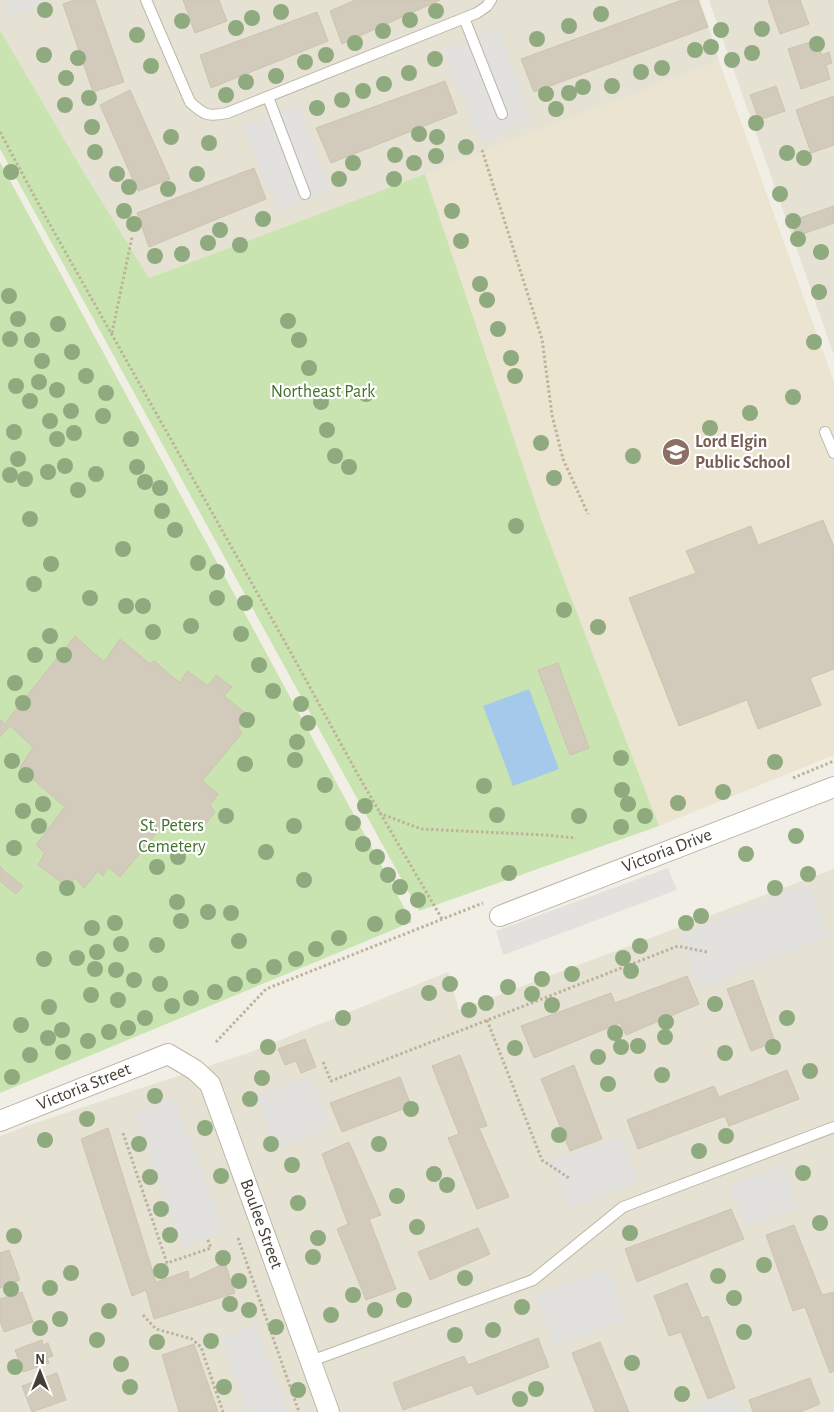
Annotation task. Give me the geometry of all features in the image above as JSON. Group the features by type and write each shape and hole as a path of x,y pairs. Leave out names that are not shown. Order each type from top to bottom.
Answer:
{"street":[{"name":"Victoria Drive","path":"500,916 834,787"},
{"name":"Victoria Street","path":"0,1121 168,1054"},
{"name":"Boulee Street","path":"168,1054 195,1070 210,1084 329,1412"}],"lane":[{"path":"146,0 190,102 200,112 213,116 268,97 477,13 487,6 491,0"},
{"path":"464,18 502,114"},
{"path":"268,97 305,194"},
{"path":"825,432 834,453"},
{"path":"311,1361 533,1280 622,1207 834,1127"}],"path":[{"path":"0,132 378,812 442,919"},
{"path":"482,150 542,339 552,415 563,459 588,514"},
{"path":"112,333 132,237"},
{"path":"378,812 421,829 576,838"},
{"path":"323,1062 331,1081 678,946 707,952"},
{"path":"488,1020 542,1160 569,1178"},
{"path":"123,1133 167,1263 211,1248 207,1238"},
{"path":"238,1238 299,1412"},
{"path":"143,1315 156,1329 192,1339 201,1346 223,1412"}],"shaded area":[{"path":"0,0 700,0 719,61 149,278 0,30"},
{"path":"2,0 51,0 9,17"},
{"path":"709,0 834,0 834,355"},
{"path":"498,29 532,120 481,142 442,50"},
{"name":"Lord Elgin Public School","path":"719,61 834,382 834,755 659,826 542,522 425,174"},
{"path":"300,104 330,191 279,212 242,126"},
{"path":"668,868 677,890 503,955 496,931"},
{"path":"834,869 834,1412 0,1412 0,1136 251,1052 448,972 459,1010"},
{"path":"808,883 829,936 700,988 679,935"},
{"path":"311,1076 331,1128 275,1149 256,1096"},
{"path":"174,1096 225,1232 183,1247 133,1112"},
{"path":"620,1136 638,1181 569,1209 550,1161"},
{"path":"783,1165 799,1207 746,1226 729,1185"},
{"path":"609,1268 626,1319 555,1347 535,1296"},
{"path":"256,1324 288,1412 248,1412 221,1337"},
{"path":"736,1393 744,1412 684,1412"}],"green space":[{"name":"Northeast Park","path":"0,30 149,278 425,174 542,522 659,826 419,911 0,149"},
{"name":"St. Peters Cemetery","path":"0,162 412,922 0,1093"}],"water":[{"path":"529,689 559,769 513,786 483,706"}],"building":[{"path":"74,0 95,0 124,82 93,92 63,4"},
{"path":"183,0 219,0 227,21 195,33"},
{"path":"355,0 440,0 342,44 330,11"},
{"path":"682,0 698,0 708,27 534,92 521,59"},
{"path":"768,0 800,0 809,24 780,34"},
{"path":"317,12 328,41 211,88 200,55"},
{"path":"817,40 822,55 829,52 832,63 826,65 830,79 801,89 788,49"},
{"path":"445,81 457,113 331,163 316,128"},
{"path":"776,86 785,111 759,120 750,95"},
{"path":"130,90 170,179 138,191 100,105"},
{"path":"834,96 834,145 811,153 796,110"},
{"path":"254,168 266,199 149,247 137,213"},
{"path":"834,206 834,223 797,236 791,221"},
{"path":"823,520 834,547 834,669 810,678 821,705 758,729 747,700 679,726 629,598 696,573 686,551 751,526 758,545"},
{"path":"75,636 104,662 120,639 150,664 154,661 180,683 187,671 208,686 216,675 232,687 224,696 248,715 238,727 242,733 202,781 218,794 210,805 215,812 203,827 195,819 188,832 169,818 120,877 108,867 103,876 98,871 84,888 75,878 68,887 38,865 45,853 36,845 65,807 20,768 33,747 6,722"},
{"path":"558,663 589,748 570,755 538,670"},
{"path":"0,721 9,727 0,737"},
{"path":"0,866 23,886 16,894 0,881"},
{"path":"687,976 699,1004 626,1035 620,1023 534,1058 521,1026 611,993 615,1003"},
{"path":"753,980 775,1042 751,1051 727,989"},
{"path":"305,1039 316,1067 301,1073 296,1061 285,1065 278,1049"},
{"path":"460,1055 487,1126 479,1128 509,1197 477,1209 448,1138 459,1134 432,1066"},
{"path":"574,1065 602,1139 570,1151 541,1079"},
{"path":"787,1070 799,1099 729,1126 725,1116 638,1149 627,1120 714,1086 719,1097"},
{"path":"400,1077 411,1106 342,1132 330,1103"},
{"path":"108,1128 156,1282 188,1271 189,1280 225,1263 235,1293 154,1319 146,1290 132,1296 81,1139"},
{"path":"349,1142 381,1215 369,1219 396,1289 366,1300 337,1229 348,1224 322,1154"},
{"path":"731,1209 744,1239 637,1282 625,1249"},
{"path":"794,1225 822,1295 834,1292 834,1371 830,1373 805,1307 793,1311 766,1235"},
{"path":"478,1228 490,1254 430,1280 418,1252"},
{"path":"9,1250 20,1280 0,1288 0,1253"},
{"path":"687,1283 702,1318 708,1316 735,1388 708,1399 681,1332 669,1336 654,1296"},
{"path":"22,1292 33,1322 4,1332 0,1321 0,1299"},
{"path":"538,1338 549,1367 477,1395 472,1385 403,1410 393,1383 464,1356 468,1365"},
{"path":"42,1340 43,1345 48,1343 53,1356 47,1358 49,1363 23,1372 15,1350"},
{"path":"600,1342 629,1412 595,1412 572,1353"},
{"path":"194,1344 218,1412 179,1412 162,1355"},
{"path":"57,1373 66,1400 32,1412 22,1386"},
{"path":"810,1378 820,1404 800,1412 753,1412 749,1400"}],"place":[{"name":"Lord Elgin Public School","path":"676,452"}]}
